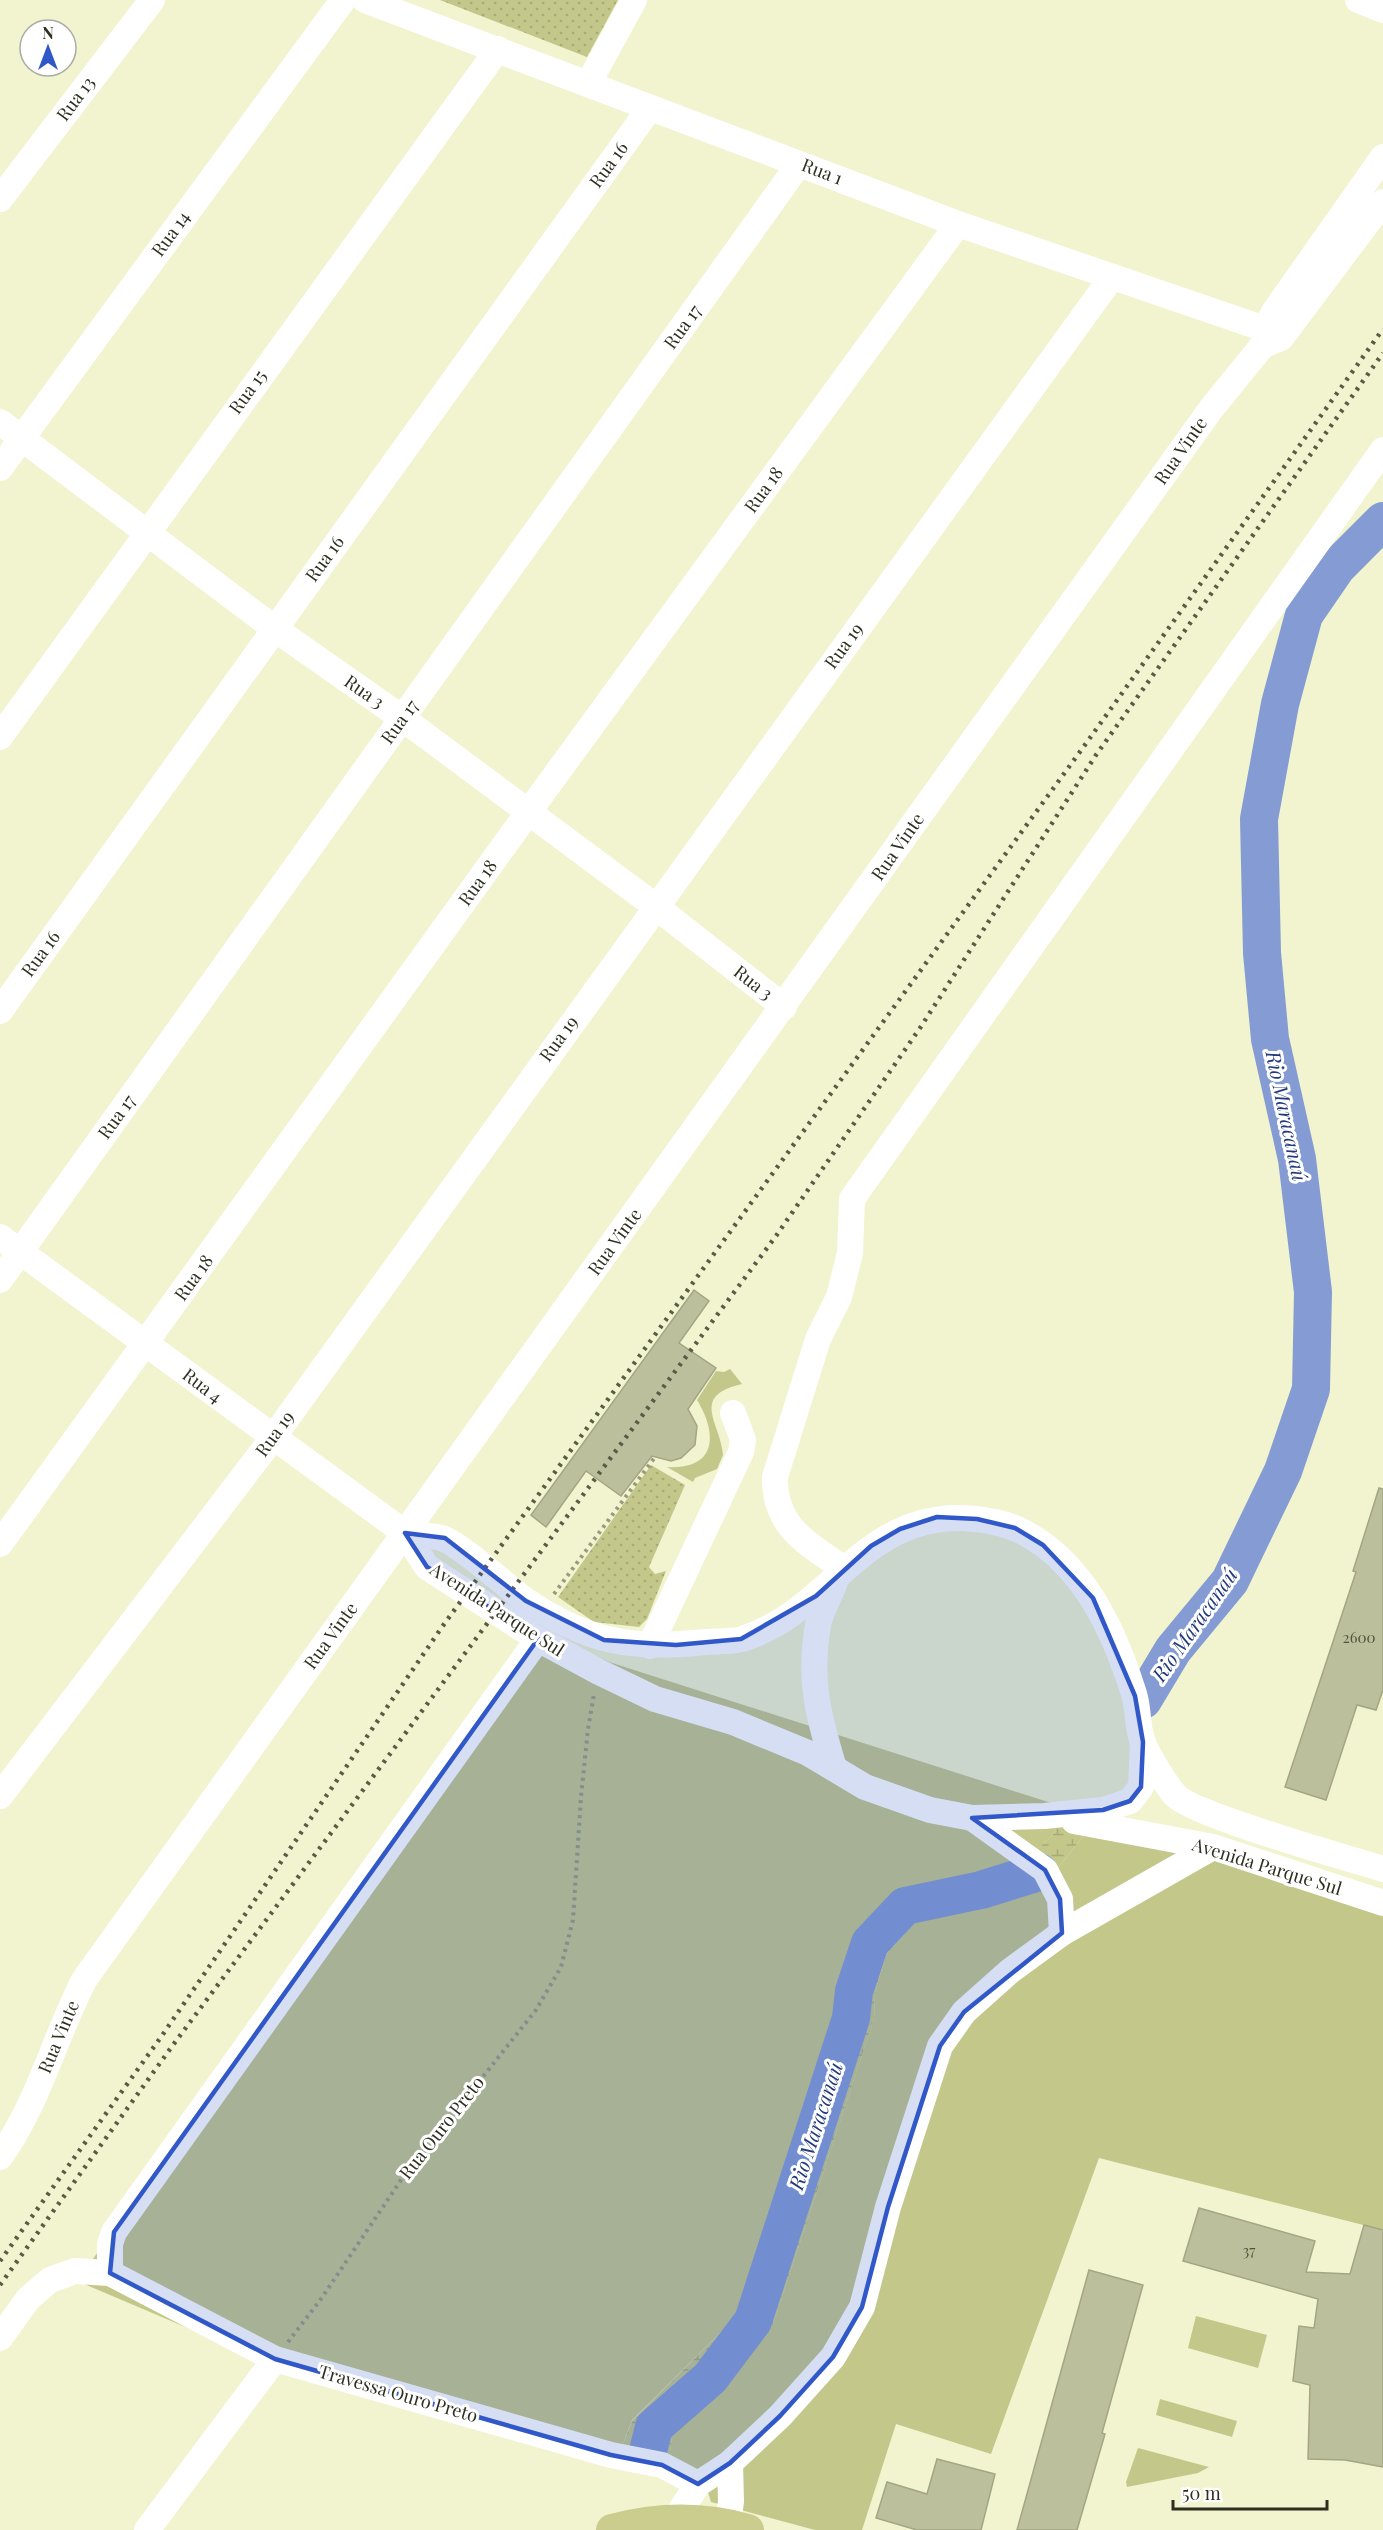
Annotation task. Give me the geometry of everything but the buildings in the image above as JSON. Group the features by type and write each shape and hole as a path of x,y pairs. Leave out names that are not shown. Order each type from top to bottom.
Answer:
{"main road":[{"path":"612,2530 674,2520 738,2527"}],"street":[{"name":"Rua 13","path":"0,199 152,0"},
{"name":"Rua 14","path":"0,468 343,0"},
{"name":"Rua 1","path":"365,0 958,224 1112,277 1269,337"},
{"path":"588,84 634,0"},
{"path":"1358,0 1383,10"},
{"name":"Rua 15","path":"0,737 146,532 498,49"},
{"name":"Rua 16","path":"0,1011 650,108"},
{"path":"1269,337 1274,312 1383,157"},
{"name":"Rua 17","path":"0,1280 800,164"},
{"path":"1269,337 1383,202"},
{"name":"Rua 18","path":"0,1544 147,1344 527,813 958,224"},
{"name":"Rua 19","path":"0,1796 272,1438 1112,277"},
{"name":"Rua Vinte","path":"0,2157 31,2108 50,2054 84,1980 784,1007 1210,409 1269,337"},
{"name":"Rua 3","path":"0,422 275,628 402,718 655,906 784,1007"},
{"path":"834,1768 816,1708 815,1664 818,1623 842,1571 797,1536 783,1517 775,1494 775,1485 818,1339 839,1297 850,1252 852,1199 1383,450"},
{"name":"Rua 4","path":"0,1237 405,1533"},
{"path":"650,1646 741,1452 743,1440 733,1413"},
{"name":"Avenida Parque Sul","path":"936,1517 977,1519 1015,1528 1034,1539 1072,1570 1093,1598 1135,1696 1143,1742 1140,1787 1130,1801 1103,1810 1044,1816 972,1818 930,1810 876,1791 808,1753 733,1722 655,1699 599,1672 538,1639 427,1568 405,1533 445,1538 526,1601 604,1640 650,1646 741,1639 792,1612 816,1596 871,1546 900,1529 936,1517"},
{"path":"0,2338 28,2300 50,2280 75,2271 110,2274 110,2244 114,2232 538,1639"},
{"name":"Avenida Parque Sul","path":"1143,1742 1177,1798 1213,1815 1383,1869"},
{"name":"Avenida Parque Sul","path":"1044,1816 1213,1847 1383,1903"},
{"path":"972,1818 1045,1870 1060,1899 1062,1933"},
{"path":"674,2520 698,2484 730,2463 780,2416 833,2357 862,2307 888,2208 940,2046 964,2012 1010,1971 1062,1933 1213,1847"},
{"name":"Travessa Ouro Preto","path":"110,2274 275,2359 611,2455 662,2465 698,2484"},
{"path":"147,2530 275,2359"},
{"path":"730,2463 732,2501 738,2527"}],"path":[{"path":"552,1598 655,1457"},
{"name":"Rua Ouro Preto","path":"275,2359 321,2300 403,2177 536,2010 561,1967 573,1920 588,1729 599,1672"}],"highlighted area":[{"path":"937,1517 977,1519 1015,1528 1043,1545 1093,1598 1135,1696 1143,1742 1141,1787 1130,1801 1103,1810 972,1818 1045,1870 1060,1899 1062,1933 964,2012 940,2046 888,2207 862,2307 833,2357 780,2416 730,2463 698,2484 662,2465 611,2455 275,2359 110,2273 114,2232 538,1639 427,1567 405,1533 445,1538 526,1601 604,1640 676,1645 741,1639 816,1596 871,1546 900,1529"}],"green space":[{"path":"440,0 618,0 587,57"},
{"path":"730,1369 742,1384 726,1389 716,1396 712,1403 714,1422 723,1455 717,1469 695,1478 693,1482 667,1467 696,1463 704,1456 709,1447 710,1437 704,1413 697,1400 716,1371 724,1372"},
{"path":"651,1465 685,1485 649,1567 655,1574 666,1571 647,1619 639,1627 594,1622 558,1597"},
{"path":"545,1634 609,1662 1067,1808 1052,1836 1021,1863 910,1892 851,1944 841,1990 736,2317 632,2420 615,2465 275,2365 77,2281"},
{"path":"1067,1808 1098,1818 1041,1889 914,1923 886,1955 875,1992 874,2019 773,2324 723,2388 673,2430 667,2475 615,2465 632,2421 736,2317 841,1990 851,1944 874,1912 910,1892 1021,1863 1052,1836"},
{"path":"1098,1818 1383,1910 1383,2230 1099,2158 991,2454 896,2424 862,2530 815,2530 711,2502 704,2479 667,2475 673,2430 723,2388 773,2324 874,2019 875,1992 886,1955 914,1923 1041,1889"},
{"path":"1196,2316 1267,2335 1258,2368 1188,2348"},
{"path":"1160,2399 1237,2421 1232,2437 1156,2415"},
{"path":"1138,2448 1209,2467 1198,2473 1127,2487 1126,2482"}],"waterway":[{"name":"Rio Maracanaú","path":"1143,1700 1173,1650 1230,1581 1283,1471 1311,1389 1313,1292 1297,1159 1270,1039 1262,953 1259,819 1280,704 1304,615 1337,567 1383,521"},
{"name":"Rio Maracanaú","path":"647,2455 654,2427 710,2378 753,2321 851,2018 854,1991 870,1943 905,1906 981,1890 1039,1872"}],"railway":[{"path":"0,2261 161,2037 442,1627 1082,749 1383,329"},
{"path":"0,2285 173,2045 776,1236 920,1028 1096,755 1383,353"}]}
